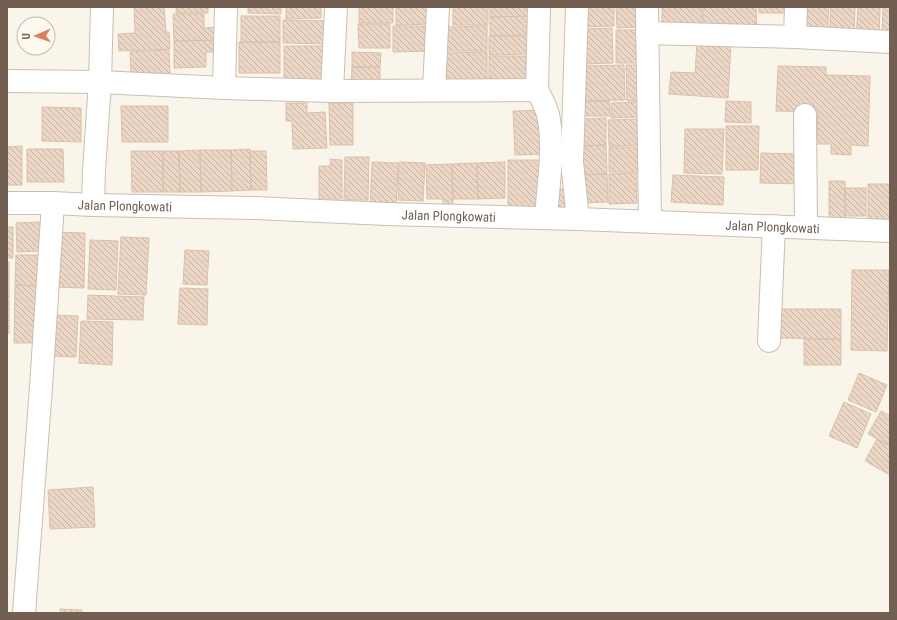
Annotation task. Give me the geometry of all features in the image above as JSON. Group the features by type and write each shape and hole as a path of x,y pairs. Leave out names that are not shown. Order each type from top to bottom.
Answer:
{"street":[{"path":"93,205 100,82 102,7"},
{"path":"224,88 226,7"},
{"path":"332,91 336,7"},
{"path":"434,90 438,7"},
{"path":"539,7 537,90 548,115 551,148 546,218"},
{"path":"577,7 572,162 578,218"},
{"path":"647,7 650,221"},
{"path":"795,37 796,7"},
{"path":"647,33 795,37 890,42"},
{"path":"7,81 100,82 332,91 537,90"},
{"path":"805,115 806,228"},
{"name":"Jalan Plongkowati","path":"7,203 254,208 387,214 578,218 890,231"},
{"path":"24,613 53,203"},
{"path":"769,341 774,226"}],"building":[{"path":"134,7 164,7 166,32 169,32 170,49 119,51 118,34 135,33"},
{"path":"176,7 208,7 208,13 176,13"},
{"path":"248,7 281,7 281,14 248,13"},
{"path":"286,7 321,7 321,18 286,19"},
{"path":"359,7 393,7 393,23 359,23"},
{"path":"396,7 433,7 434,24 396,25"},
{"path":"453,7 488,7 488,25 453,25"},
{"path":"490,7 531,7 531,16 490,17"},
{"path":"583,7 614,7 614,26 583,27"},
{"path":"616,7 645,7 645,27 617,28"},
{"path":"662,7 702,7 702,29 662,28"},
{"path":"703,7 756,7 757,31 703,32"},
{"path":"759,7 794,7 794,13 759,13"},
{"path":"800,7 829,7 827,35 799,34"},
{"path":"831,7 855,7 854,38 829,37"},
{"path":"858,7 880,7 879,39 856,38"},
{"path":"883,7 890,7 890,37 882,37"},
{"path":"173,14 204,14 204,28 220,27 220,40 174,41"},
{"path":"241,16 280,16 280,42 241,42"},
{"path":"529,16 529,35 490,36 490,17"},
{"path":"283,20 333,21 332,44 283,43"},
{"path":"358,24 390,24 390,48 359,48"},
{"path":"393,26 433,26 434,51 393,52"},
{"path":"487,26 487,51 447,51 447,27"},
{"path":"612,28 613,63 585,64 584,29"},
{"path":"616,30 643,30 643,63 616,63"},
{"path":"489,36 529,36 530,54 489,55"},
{"path":"220,40 220,52 206,52 206,67 174,68 174,41"},
{"path":"239,42 280,42 280,73 239,73"},
{"path":"697,43 731,45 728,98 669,94 671,72 695,73"},
{"path":"284,46 327,46 327,85 284,84"},
{"path":"169,50 170,74 131,75 130,52"},
{"path":"352,52 381,53 380,67 352,67"},
{"path":"487,52 487,86 446,87 446,53"},
{"path":"489,56 526,56 526,86 489,86"},
{"path":"624,65 625,100 586,101 584,66"},
{"path":"626,65 641,65 642,101 627,101"},
{"path":"778,66 826,67 826,75 870,76 868,146 851,145 851,155 831,154 831,144 817,144 818,112 776,111"},
{"path":"352,67 380,67 380,88 351,87"},
{"path":"609,101 610,116 583,116 583,102"},
{"path":"726,101 751,102 751,123 725,122"},
{"path":"640,102 640,117 611,118 611,103"},
{"path":"286,103 307,103 307,113 325,112 327,148 293,149 292,121 286,121"},
{"path":"329,103 353,103 353,145 330,145"},
{"path":"121,106 168,106 168,142 122,142"},
{"path":"42,107 81,108 81,142 42,141"},
{"path":"545,110 547,154 515,155 513,111"},
{"path":"606,118 606,145 580,146 579,119"},
{"path":"639,119 640,145 609,146 608,120"},
{"path":"726,126 759,126 758,170 726,170"},
{"path":"685,129 724,129 722,174 684,173"},
{"path":"606,145 607,174 581,175 580,146"},
{"path":"22,146 22,185 7,185 7,147"},
{"path":"609,147 638,147 638,172 609,172"},
{"path":"27,149 63,149 64,182 27,182"},
{"path":"250,149 251,190 232,191 231,150"},
{"path":"200,150 231,150 232,191 201,192"},
{"path":"200,150 201,192 180,192 179,151"},
{"path":"131,151 163,151 163,192 132,192"},
{"path":"163,151 179,151 180,192 163,192"},
{"path":"250,151 266,151 267,190 251,190"},
{"path":"761,153 802,154 801,184 760,183"},
{"path":"345,157 369,157 368,200 344,200"},
{"path":"330,159 342,160 342,199 319,199 319,166 331,166"},
{"path":"508,160 545,160 545,211 508,211"},
{"path":"372,162 398,163 396,208 370,206"},
{"path":"399,162 425,163 423,201 398,200"},
{"path":"505,162 505,198 478,199 477,163"},
{"path":"477,163 478,199 453,199 452,164"},
{"path":"452,164 453,212 444,212 443,199 427,199 426,165"},
{"path":"636,173 637,203 609,204 609,174"},
{"path":"607,174 608,202 581,203 581,175"},
{"path":"673,175 724,177 723,205 671,202"},
{"path":"829,181 845,181 845,221 829,221"},
{"path":"868,184 890,184 890,223 868,223"},
{"path":"845,188 866,188 866,216 845,216"},
{"path":"554,189 570,189 571,215 554,215"},
{"path":"42,222 43,251 17,252 16,223"},
{"path":"7,227 13,227 13,258 7,258"},
{"path":"56,232 85,233 84,288 54,287"},
{"path":"121,237 149,238 146,295 118,294"},
{"path":"90,240 118,241 116,290 88,289"},
{"path":"185,250 209,251 207,285 183,284"},
{"path":"16,255 40,255 40,286 15,285"},
{"path":"7,262 9,262 9,284 7,284"},
{"path":"852,270 889,270 887,351 851,350"},
{"path":"7,284 9,284 9,333 7,333"},
{"path":"15,285 40,286 39,343 14,343"},
{"path":"180,288 208,289 207,325 178,324"},
{"path":"88,295 144,297 143,320 87,319"},
{"path":"775,309 841,309 841,339 775,338"},
{"path":"55,315 78,316 76,357 53,356"},
{"path":"81,321 113,322 112,365 79,363"},
{"path":"804,339 841,339 841,365 804,365"},
{"path":"859,373 887,385 876,412 848,400"},
{"path":"844,402 871,414 857,448 829,436"},
{"path":"881,411 890,416 890,446 868,434"},
{"path":"877,439 890,446 890,475 865,461"},
{"path":"93,487 95,527 50,529 48,490"},
{"path":"60,609 82,610 82,613 60,613"}]}
